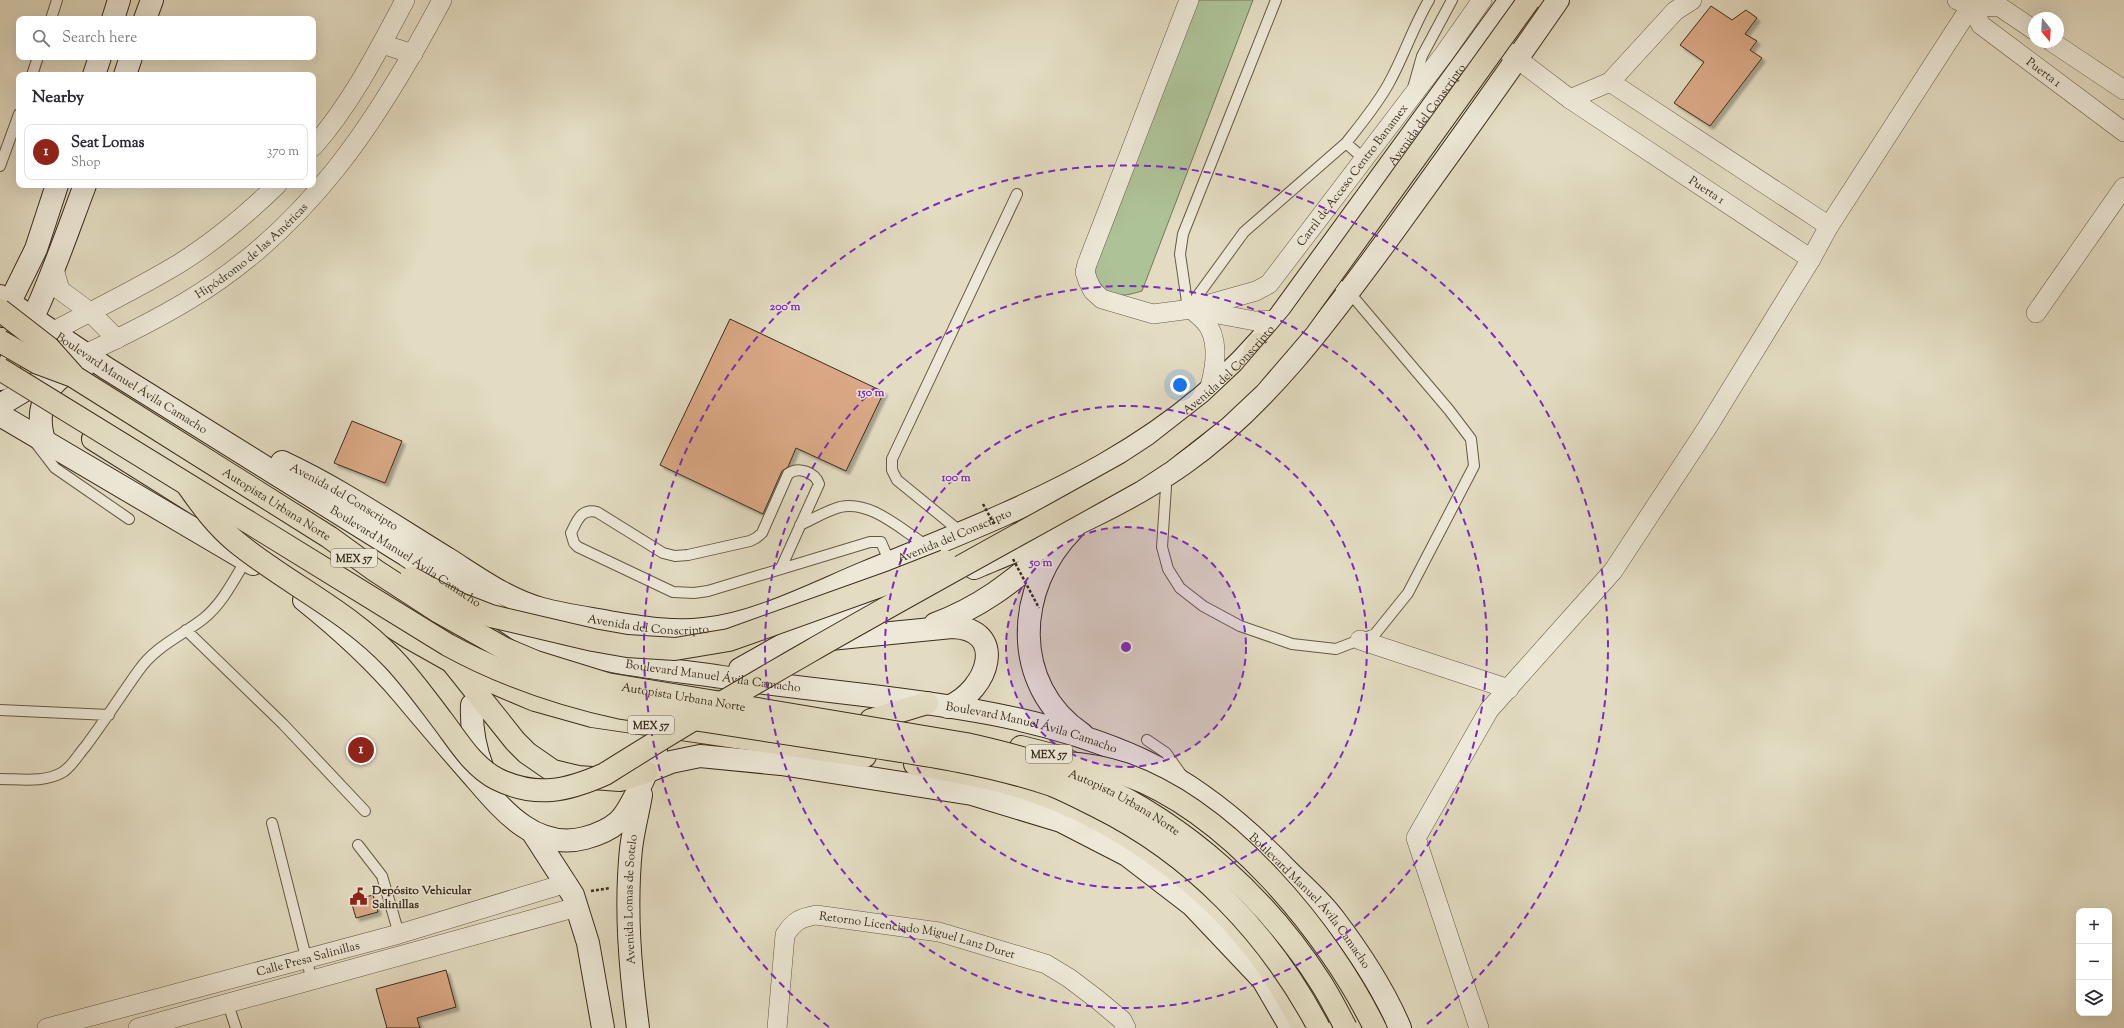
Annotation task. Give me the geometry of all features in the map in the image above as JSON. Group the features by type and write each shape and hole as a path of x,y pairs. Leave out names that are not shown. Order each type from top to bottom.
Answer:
{"highway":[{"path":"188,486 208,514 236,541 355,624 392,658 412,680 469,755 487,773 514,785 546,791 561,790 582,785 605,774 736,695 889,606 1131,472 1160,453 1215,410 1249,378 1298,321 1529,0"},
{"path":"2,304 49,348 73,376"},
{"name":"Autopista Urbana Norte","path":"0,341 38,363 73,376 329,537 376,571 473,632 505,649 569,674 615,685 966,744 1032,762 1092,782 1135,803 1181,833 1227,870 1271,916 1321,983 1346,1028"},
{"path":"329,537 447,598 486,614 593,640 626,646 670,649 693,648 729,640 894,581 996,538 1042,516 1132,466 1168,442 1217,402 1241,378 1258,344"},
{"name":"Autopista Urbana Norte","path":"3,376 478,662 550,689 622,708 978,765 1053,786 1121,818 1152,838 1195,872 1228,902 1254,929 1296,987 1319,1028"},
{"name":"Boulevard Manuel Ávila Camacho","path":"97,397 417,598 489,640 553,664 590,673 871,720 985,737 1060,758 1134,792 1196,829 1241,867 1288,918 1329,974 1361,1028"},
{"name":"MEX 57","path":"73,426 410,638 472,673 535,700 592,716 951,771 1007,783 1068,806 1102,821 1139,843 1208,898 1242,934 1265,963 1304,1028"},
{"path":"452,662 515,741 527,753 553,770 578,778 620,780 646,772"},
{"path":"871,720 927,703"},
{"path":"1032,762 1088,766 1125,774 1166,795 1206,821 1270,879 1299,910 1336,959 1375,1028"}],"main road":[{"path":"114,16 119,0"},
{"path":"146,16 152,0"},
{"name":"Avenida del Conscripto","path":"226,443 264,454 296,468 513,598 540,609 570,616 645,628 676,630 705,629 740,622 930,547 1010,513 1114,461 1168,425 1208,394 1258,344 1277,320 1510,0"},
{"path":"740,669 788,642 956,575 1079,523 1164,477 1204,448 1262,396 1334,312 1558,0"},
{"path":"95,72 99,60"},
{"path":"126,72 130,60"},
{"path":"2,304 22,278 36,249 56,188"},
{"path":"3,376 32,318 54,269 84,188"},
{"name":"Boulevard Manuel Ávila Camacho","path":"2,304 32,318 106,368 406,555 519,630 553,645 619,662 754,682 927,703 1024,720 1088,738 1143,761 1232,817 1262,844 1333,917 1381,990 1400,1028"},
{"path":"0,405 85,354"},
{"path":"44,440 40,421 40,411 52,385 76,369 95,367 106,368"},
{"path":"0,415 274,576 335,625 401,692 510,817 533,833 554,839 577,840 606,830 618,821 629,807 656,750"},
{"path":"1097,469 1132,466"},
{"path":"915,631 962,613 996,594 1062,540 1079,523"},
{"path":"1062,540 1043,570 1034,596 1028,630 1030,655 1039,682 1054,707 1075,730 1088,738"},
{"path":"546,620 570,616"},
{"path":"788,642 960,628 974,634 984,644 987,658 986,666 979,683 965,698 948,707"},
{"path":"472,705 471,719 475,744 492,797"},
{"path":"646,772 670,762 700,756 781,764 972,794 1061,820 1127,855 1192,905 1263,980 1291,1028"},
{"name":"Avenida Lomas de Sotelo","path":"638,1028 628,950 628,885 631,848 646,772"},
{"path":"533,833 572,895 588,942 603,1028"}],"street":[{"path":"316,144 346,105 382,44 405,0"},
{"name":"Hipódromo de las Américas","path":"85,354 117,339 187,301 223,277 250,256 289,221 318,192 344,161 381,107 413,54 442,0"},
{"path":"1189,0 1085,272 1093,291 1102,299 1153,314 1190,309 1255,321 1277,320"},
{"name":"Carril de Acceso Centro Banamex","path":"1190,309 1256,291 1269,284 1410,99 1482,0"},
{"path":"1570,99 1610,82 1675,11 1692,0"},
{"path":"1479,1028 1416,838 1489,710 1613,571 1707,428 1811,260 1964,3 2000,7 2028,26"},
{"name":"Puerta 1","path":"1964,3 1981,25 2124,132"},
{"name":"Puerta 1","path":"1467,21 1570,99 1811,260"},
{"path":"382,44 413,54"},
{"path":"2061,48 2124,90"},
{"path":"1610,82 1830,226"},
{"path":"2036,313 2124,187"},
{"path":"52,332 182,262 237,221 275,188"},
{"path":"54,269 60,290 90,312 117,339"},
{"path":"1190,309 1208,326 1213,341 1215,360 1208,394"},
{"path":"1360,640 1509,689"},
{"name":"Calle Presa Salinillas","path":"47,1028 399,934 572,895"},
{"name":"Calle Presa Salinillas","path":"138,1028 312,980 572,895"},
{"name":"Retorno Licenciado Miguel Lanz Duret","path":"777,1028 785,936 792,924 804,918 816,915 939,932 1046,964 1069,978 1098,1000 1122,1020 1126,1028"}],"lane":[{"path":"52,16 57,0"},
{"path":"1190,309 1180,254 1183,234 1276,0"},
{"path":"1190,309 1244,232 1346,143 1373,108 1389,83 1406,44 1429,0"},
{"path":"1410,99 1422,56 1452,0"},
{"path":"33,72 37,60"},
{"path":"0,166 16,122"},
{"path":"1346,143 1364,159"},
{"path":"962,533 897,480 892,470 892,459 1017,194"},
{"path":"1164,477 1166,487 1162,547 1168,569 1180,588 1202,606 1240,626 1292,644 1336,649 1374,634 1408,593 1474,466 1471,439 1449,410 1349,292 1313,270"},
{"path":"25,430 55,468 129,519"},
{"path":"781,568 819,484 815,477 797,469 788,474 762,533 750,541 688,555 675,556 663,553 597,512 590,511 580,516 571,533 574,543 578,547 673,592 694,593 708,591 781,568 876,541 884,546 890,562"},
{"path":"800,525 840,507 856,506 881,515 930,547"},
{"path":"0,779 36,779 63,772 71,765 110,715 140,669 167,642 211,611 231,585 246,560"},
{"path":"186,630 283,724 365,811"},
{"path":"0,710 110,715"},
{"path":"1147,740 1166,753 1188,788"},
{"path":"272,822 312,980"},
{"path":"358,845 382,876 399,934"},
{"path":"228,1004 236,1028"}],"path":[{"path":"572,895 628,885"}],"green space":[{"path":"1192,0 1253,0 1142,291 1131,294 1115,295 1110,293 1100,284 1090,267"}],"building":[{"path":"1711,6 1732,20 1746,10 1757,18 1745,34 1757,41 1750,50 1762,58 1710,126 1674,103 1704,62 1680,45"},
{"path":"730,319 884,392 846,471 796,448 788,467 782,471 763,514 660,465"},
{"path":"352,421 402,441 385,483 334,463"},
{"path":"373,895 378,912 356,918 351,901"},
{"path":"446,970 456,1007 417,1018 420,1028 387,1028 376,989"}],"tunnel":[{"path":"688,710 706,693 739,669"}],"place":[{"name":"Seat Lomas","path":"361,750"},
{"name":"Depósito Vehicular Salinillas","path":"359,897"}]}
